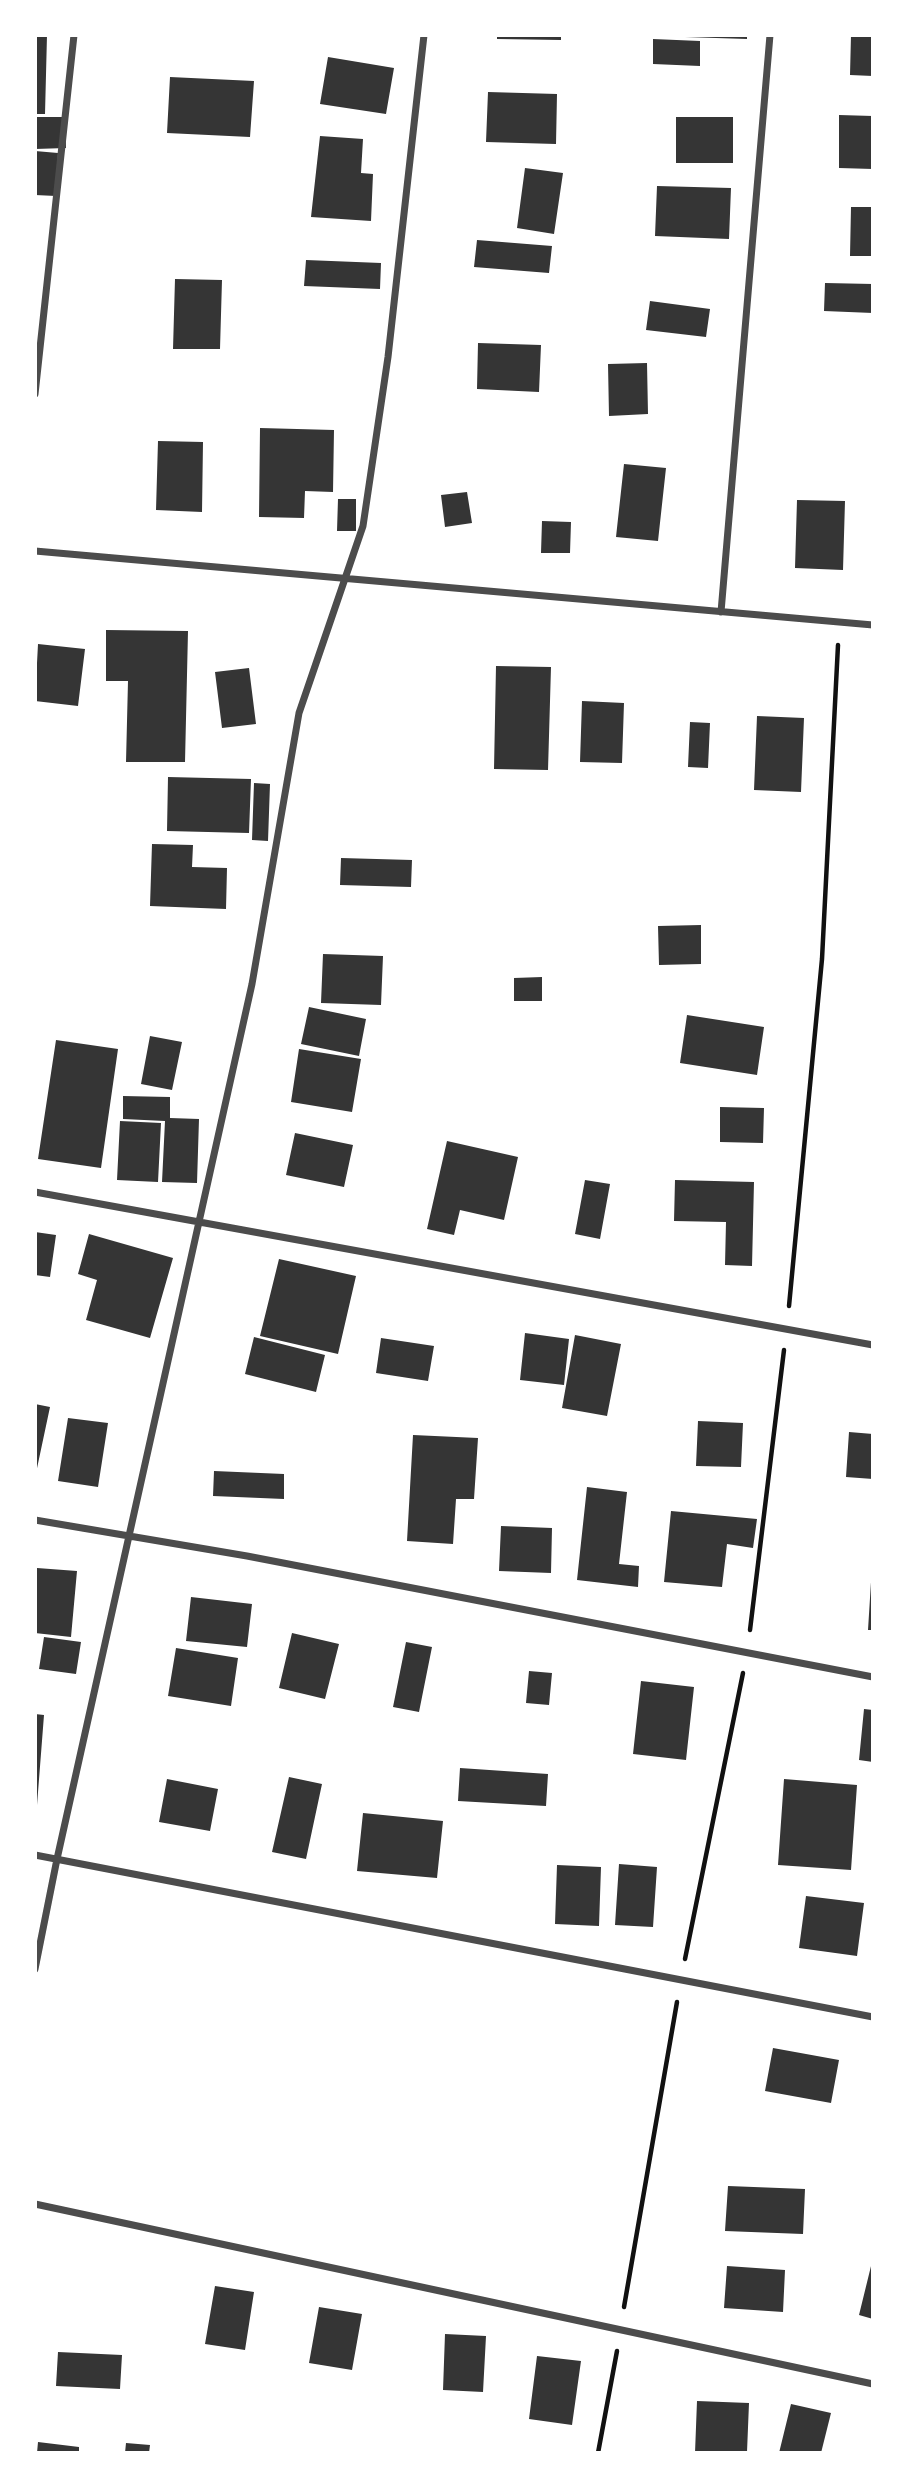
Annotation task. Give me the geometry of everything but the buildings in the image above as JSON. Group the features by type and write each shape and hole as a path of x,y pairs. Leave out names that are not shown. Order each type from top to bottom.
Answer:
{"street":[{"path":"35,394 74,35"},
{"path":"35,1969 57,1859 252,984 299,713 363,526 388,357 424,35"},
{"path":"721,612 770,35"},
{"path":"35,551 873,625"},
{"path":"35,1192 198,1224 873,1345"},
{"path":"35,1520 247,1556 873,1677"},
{"path":"35,1855 873,2017"},
{"path":"35,2204 873,2384"}],"path":[{"path":"598,2453 681,1980 747,1653 787,1330 822,959 839,622"}]}
